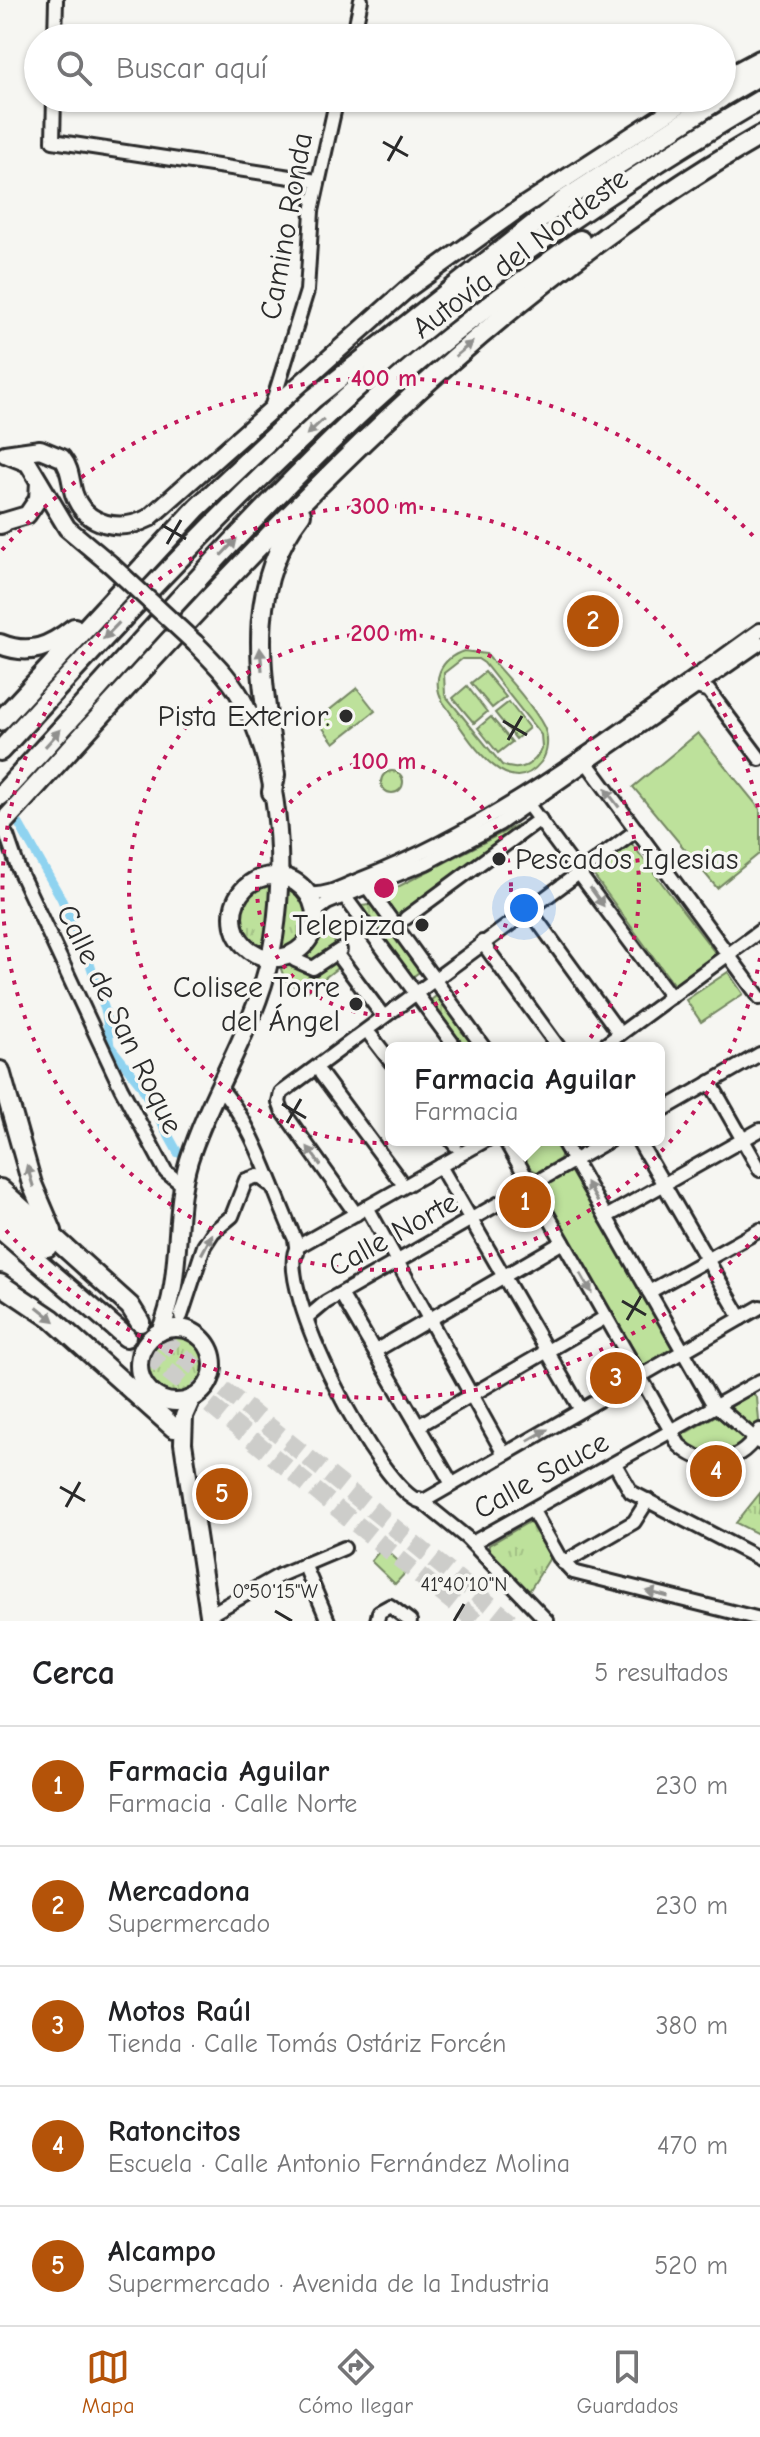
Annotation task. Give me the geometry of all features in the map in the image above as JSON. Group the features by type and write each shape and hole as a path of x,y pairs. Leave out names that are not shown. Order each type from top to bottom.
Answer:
{"highway":[{"path":"736,89 760,75"},
{"path":"736,103 760,93"},
{"name":"Autovía del Nordeste","path":"0,751 93,649 244,494 394,355 590,206 760,100"},
{"path":"0,721 116,593 249,457 313,399 567,198 699,112"},
{"path":"463,278 571,204 722,112"},
{"name":"Autovía del Nordeste","path":"0,796 293,478 373,402 473,318 574,244 640,198 760,126"},
{"path":"2,831 19,805 170,639 346,456 437,372 524,300 652,202 760,136"},
{"path":"524,300 654,210 760,146"},
{"path":"272,792 275,775 260,640 264,591 288,532 333,478 346,456"},
{"path":"0,644 20,651 41,649 63,637 102,599 116,593"},
{"path":"0,1071 39,1204 63,1247"},
{"path":"0,1189 130,1306 140,1322 0,1209"},
{"path":"0,1229 126,1337 0,1247"},
{"path":"0,1284 30,1302 88,1349 179,1436"},
{"path":"88,1349 144,1382"}],"main road":[{"path":"736,72 760,59"},
{"path":"3,454 40,449 55,454 68,466 74,495 88,515 107,525 131,525 155,514 406,290 520,208 668,112"},
{"path":"3,454 24,460 67,528 195,643 227,677 248,710 272,792 279,874 278,916 271,958 252,1013 200,1131 183,1185 175,1275 160,1332"},
{"path":"27,515 38,499 38,479 43,460 55,454"},
{"path":"1,523 27,515 67,528"},
{"path":"279,874 297,882 309,894 315,912 312,932 303,946 288,956 271,958 260,956 242,944 233,926 233,912 236,899 250,883 279,874"},
{"path":"175,1275 185,1323 206,1343 213,1363 208,1384 192,1398 179,1436"},
{"path":"185,1323 160,1332 149,1341 142,1354 144,1382 157,1397 179,1436 210,1618"},
{"path":"157,1397 172,1402 192,1398"}],"street":[{"path":"55,24 56,0"},
{"path":"356,24 361,0"},
{"path":"54,112 53,141 317,181"},
{"name":"Camino Ronda","path":"271,408 307,291 307,260 317,181 334,112"},
{"path":"315,912 474,838 529,806 585,760 760,630"},
{"path":"309,894 324,894 402,862 491,816 585,760 760,643"},
{"path":"697,687 709,691 760,759"},
{"path":"748,743 760,734"},
{"path":"585,760 760,998"},
{"path":"529,806 671,997"},
{"path":"406,918 540,819"},
{"path":"504,1454 397,1263 362,1210 282,1110 280,1096 482,942 637,830"},
{"name":"Calle de San Roque","path":"2,831 121,1088 166,1172 183,1185"},
{"path":"397,876 402,862"},
{"path":"368,888 480,1042"},
{"path":"345,897 452,1042"},
{"path":"529,909 620,1034"},
{"path":"609,1042 760,931"},
{"path":"482,942 555,1042"},
{"path":"295,960 313,968 339,951 383,1016"},
{"path":"371,1036 385,1054"},
{"path":"665,1108 760,1054"},
{"path":"321,1074 399,1179"},
{"path":"710,1082 760,1170"},
{"path":"219,1087 243,1124 297,1247 292,1263 348,1411 407,1495 422,1502 472,1543 547,1621"},
{"path":"606,1217 760,1130"},
{"path":"297,1247 475,1146"},
{"path":"507,1146 671,1431 688,1453 717,1462 738,1456 758,1437 715,1405 565,1146"},
{"name":"Calle Norte","path":"309,1310 600,1146"},
{"path":"642,1146 741,1318"},
{"path":"440,1166 581,1410"},
{"path":"185,1323 204,1246 213,1232 232,1216 246,1180 259,1177 269,1184"},
{"path":"649,1292 760,1230"},
{"path":"375,1351 563,1242"},
{"path":"341,1294 452,1484"},
{"path":"422,1502 760,1307"},
{"path":"418,1426 606,1317"},
{"name":"Calle Sauce","path":"472,1543 715,1405 758,1387"},
{"path":"615,1464 630,1490 760,1559"},
{"path":"563,1563 634,1522 648,1500"},
{"path":"533,1511 563,1563 579,1574 760,1619"},
{"path":"210,1618 304,1564 344,1548"},
{"path":"304,1564 328,1621"},
{"path":"377,1621 379,1612 390,1606 410,1621"}],"green space":[{"path":"464,651 486,654 539,718 546,731 546,750 541,762 527,774 513,776 486,759 443,702 438,678 444,665","holes":["462,659 478,659 541,735 542,747 526,766 515,768 502,765 445,695 444,673"]},
{"path":"485,672 506,697 492,708 471,683"},
{"path":"467,686 487,712 474,723 453,698"},
{"name":"Pista Exterior.","path":"357,688 375,711 334,743 317,720"},
{"path":"509,702 529,728 516,739 495,713"},
{"path":"491,717 512,742 498,753 478,728"},
{"path":"698,733 760,809 760,853 717,888 633,787"},
{"path":"392,771 400,774 403,782 400,790 392,793 384,790 381,782 384,774"},
{"path":"525,821 531,826 399,923 384,894"},
{"path":"632,844 716,954 674,985 592,873"},
{"path":"270,880 271,916 263,953 243,939 236,914 245,892"},
{"path":"287,882 306,899 310,920 301,940 280,954"},
{"path":"378,904 426,967 407,981 352,907"},
{"path":"322,926 349,959 305,993 285,980 281,969 312,947"},
{"path":"728,972 743,994 701,1022 686,1000"},
{"path":"440,993 477,1042 454,1042 426,1004"},
{"path":"515,1146 560,1146 563,1150 560,1159 537,1172 529,1168"},
{"path":"573,1167 679,1349 640,1370 538,1188"},
{"path":"176,1336 187,1338 197,1345 204,1355 204,1377 197,1387 187,1394 176,1396 165,1394 155,1387 148,1377 146,1366 148,1355 155,1345 165,1338"},
{"path":"752,1394 757,1398 759,1421 755,1429 729,1408"},
{"path":"717,1415 747,1440 727,1456 698,1454 679,1437"},
{"path":"760,1493 760,1535 736,1523"},
{"path":"534,1519 553,1553 528,1593 488,1551 489,1545"},
{"path":"383,1547 408,1570 395,1584 371,1561"}],"waterway":[{"path":"19,824 61,898 90,964 106,1013 110,1046 140,1084 178,1153"}],"tunnel":[{"path":"140,1322 510,1621"},
{"path":"126,1337 476,1621"}],"place":[{"name":"Mercadona","path":"593,621"},
{"name":"Pista Exterior.","path":"346,716"},
{"name":"Pescados Iglesias","path":"499,859"},
{"name":"Telepizza","path":"422,925"},
{"name":"Colisee Torre del Ángel","path":"356,1004"},
{"name":"Farmacia Aguilar","path":"525,1202"},
{"name":"Motos Raúl","path":"616,1378"},
{"name":"Ratoncitos","path":"716,1471"},
{"name":"Alcampo","path":"222,1494"}]}
